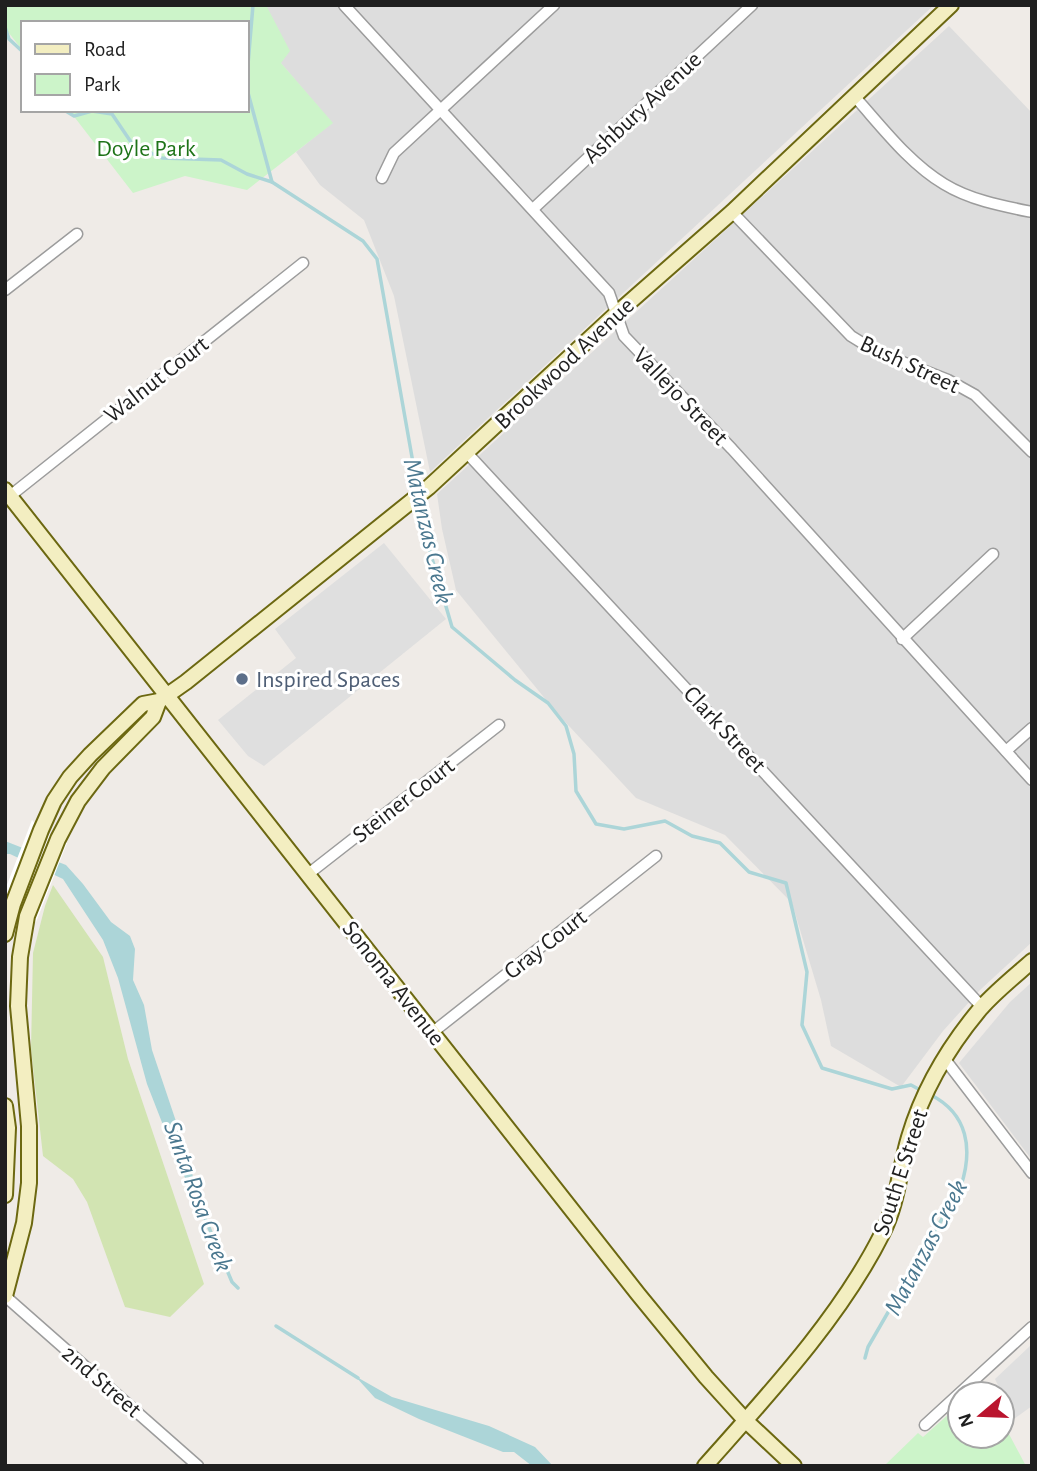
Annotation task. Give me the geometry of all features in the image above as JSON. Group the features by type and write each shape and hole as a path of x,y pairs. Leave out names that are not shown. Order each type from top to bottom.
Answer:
{"street":[{"name":"Vallejo Street","path":"344,5 609,293 624,336 732,449 1032,780"},
{"path":"382,178 394,153 554,5"},
{"name":"Ashbury Avenue","path":"533,209 752,5"},
{"name":"Brookwood Avenue","path":"5,1296 24,1223 29,1183 29,1126 18,1006 20,957 27,916 58,839 78,801 103,768 153,717 163,699 401,512 616,314 732,212 951,5"},
{"path":"855,97 922,169 945,185 973,198 1032,212"},
{"name":"Bush Street","path":"732,212 851,336 877,352 948,380 975,395 1032,452"},
{"path":"5,290 77,234"},
{"name":"Walnut Court","path":"7,493 303,263"},
{"name":"Clark Street","path":"467,453 982,1007"},
{"name":"Sonoma Avenue","path":"7,493 163,699 433,1032 638,1294 706,1377 745,1420 794,1466"},
{"path":"902,639 993,554"},
{"name":"Brookwood Avenue","path":"5,934 13,904 54,800 90,755 143,704 163,699"},
{"name":"Steiner Court","path":"307,875 499,725"},
{"path":"1006,751 1032,728"},
{"name":"Gray Court","path":"433,1032 656,856"},
{"name":"South E Street","path":"705,1466 846,1298 879,1240 897,1197 909,1138 944,1058 982,1007 1032,961"},
{"path":"944,1058 1032,1173"},
{"path":"5,1106 8,1128 5,1195"},
{"name":"2nd Street","path":"5,1296 198,1466"},
{"path":"925,1425 1032,1327"}],"shaded area":[{"path":"266,5 934,5 430,472 394,296 364,220 320,185 296,152 332,123 280,62"},
{"path":"949,26 1032,113 1032,942 980,990 943,1031 901,1087 831,1046 821,1000 792,903 725,835 636,798 556,712 456,590 437,494"},
{"path":"384,543 446,619 264,766 248,756 218,720 296,658 275,629"},
{"path":"1032,982 1032,1160 959,1063 1010,1002"},
{"path":"1032,1344 1032,1406 1016,1418 1016,1380 995,1379"}],"green space":[{"name":"Doyle Park","path":"5,5 266,5 290,51 281,63 333,123 247,190 185,176 133,193 71,112 248,112 248,21 21,21 21,48 5,28"},
{"path":"53,885 103,957 128,1059 204,1284 170,1317 125,1307 87,1202 73,1179 43,1156 31,1049 33,953"},
{"path":"946,1417 946,1450 1016,1450 1016,1447 1026,1466 884,1466 918,1433 923,1437"}],"water":[{"path":"5,841 66,865 111,922 130,936 135,949 133,980 144,1005 152,1050 189,1160 200,1207 179,1166 147,1084 118,978 103,940 63,879 5,854"},
{"path":"355,1376 392,1397 489,1426 535,1447 553,1466 532,1466 514,1452 503,1452 419,1419 375,1398"}],"pier":[{"path":"32,820 41,830 67,843 36,922 5,899 5,890"}],"waterway":[{"name":"Matanzas Creek","path":"248,64 253,5"},
{"path":"5,27 9,39 21,50"},
{"name":"Matanzas Creek","path":"248,93 272,182 363,241 377,259 418,491"},
{"path":"67,112 74,116 88,112"},
{"path":"99,112 112,114 133,145 162,158 221,160 247,174 272,182"},
{"name":"Matanzas Creek","path":"420,499 426,538 452,627 515,680 548,703 566,726 574,754 576,791 596,824 624,829 665,821 692,836 720,843 749,872 786,883 807,972 802,1025 822,1068 892,1089 911,1085 924,1092"},
{"name":"Matanzas Creek","path":"865,1358 868,1347 961,1186 965,1172 967,1146 960,1122 953,1112 931,1095"},
{"name":"Santa Rosa Creek","path":"199,1204 232,1282 238,1288"},
{"name":"Santa Rosa Creek","path":"276,1326 358,1378"}],"place":[{"name":"Inspired Spaces","path":"242,679"}]}
